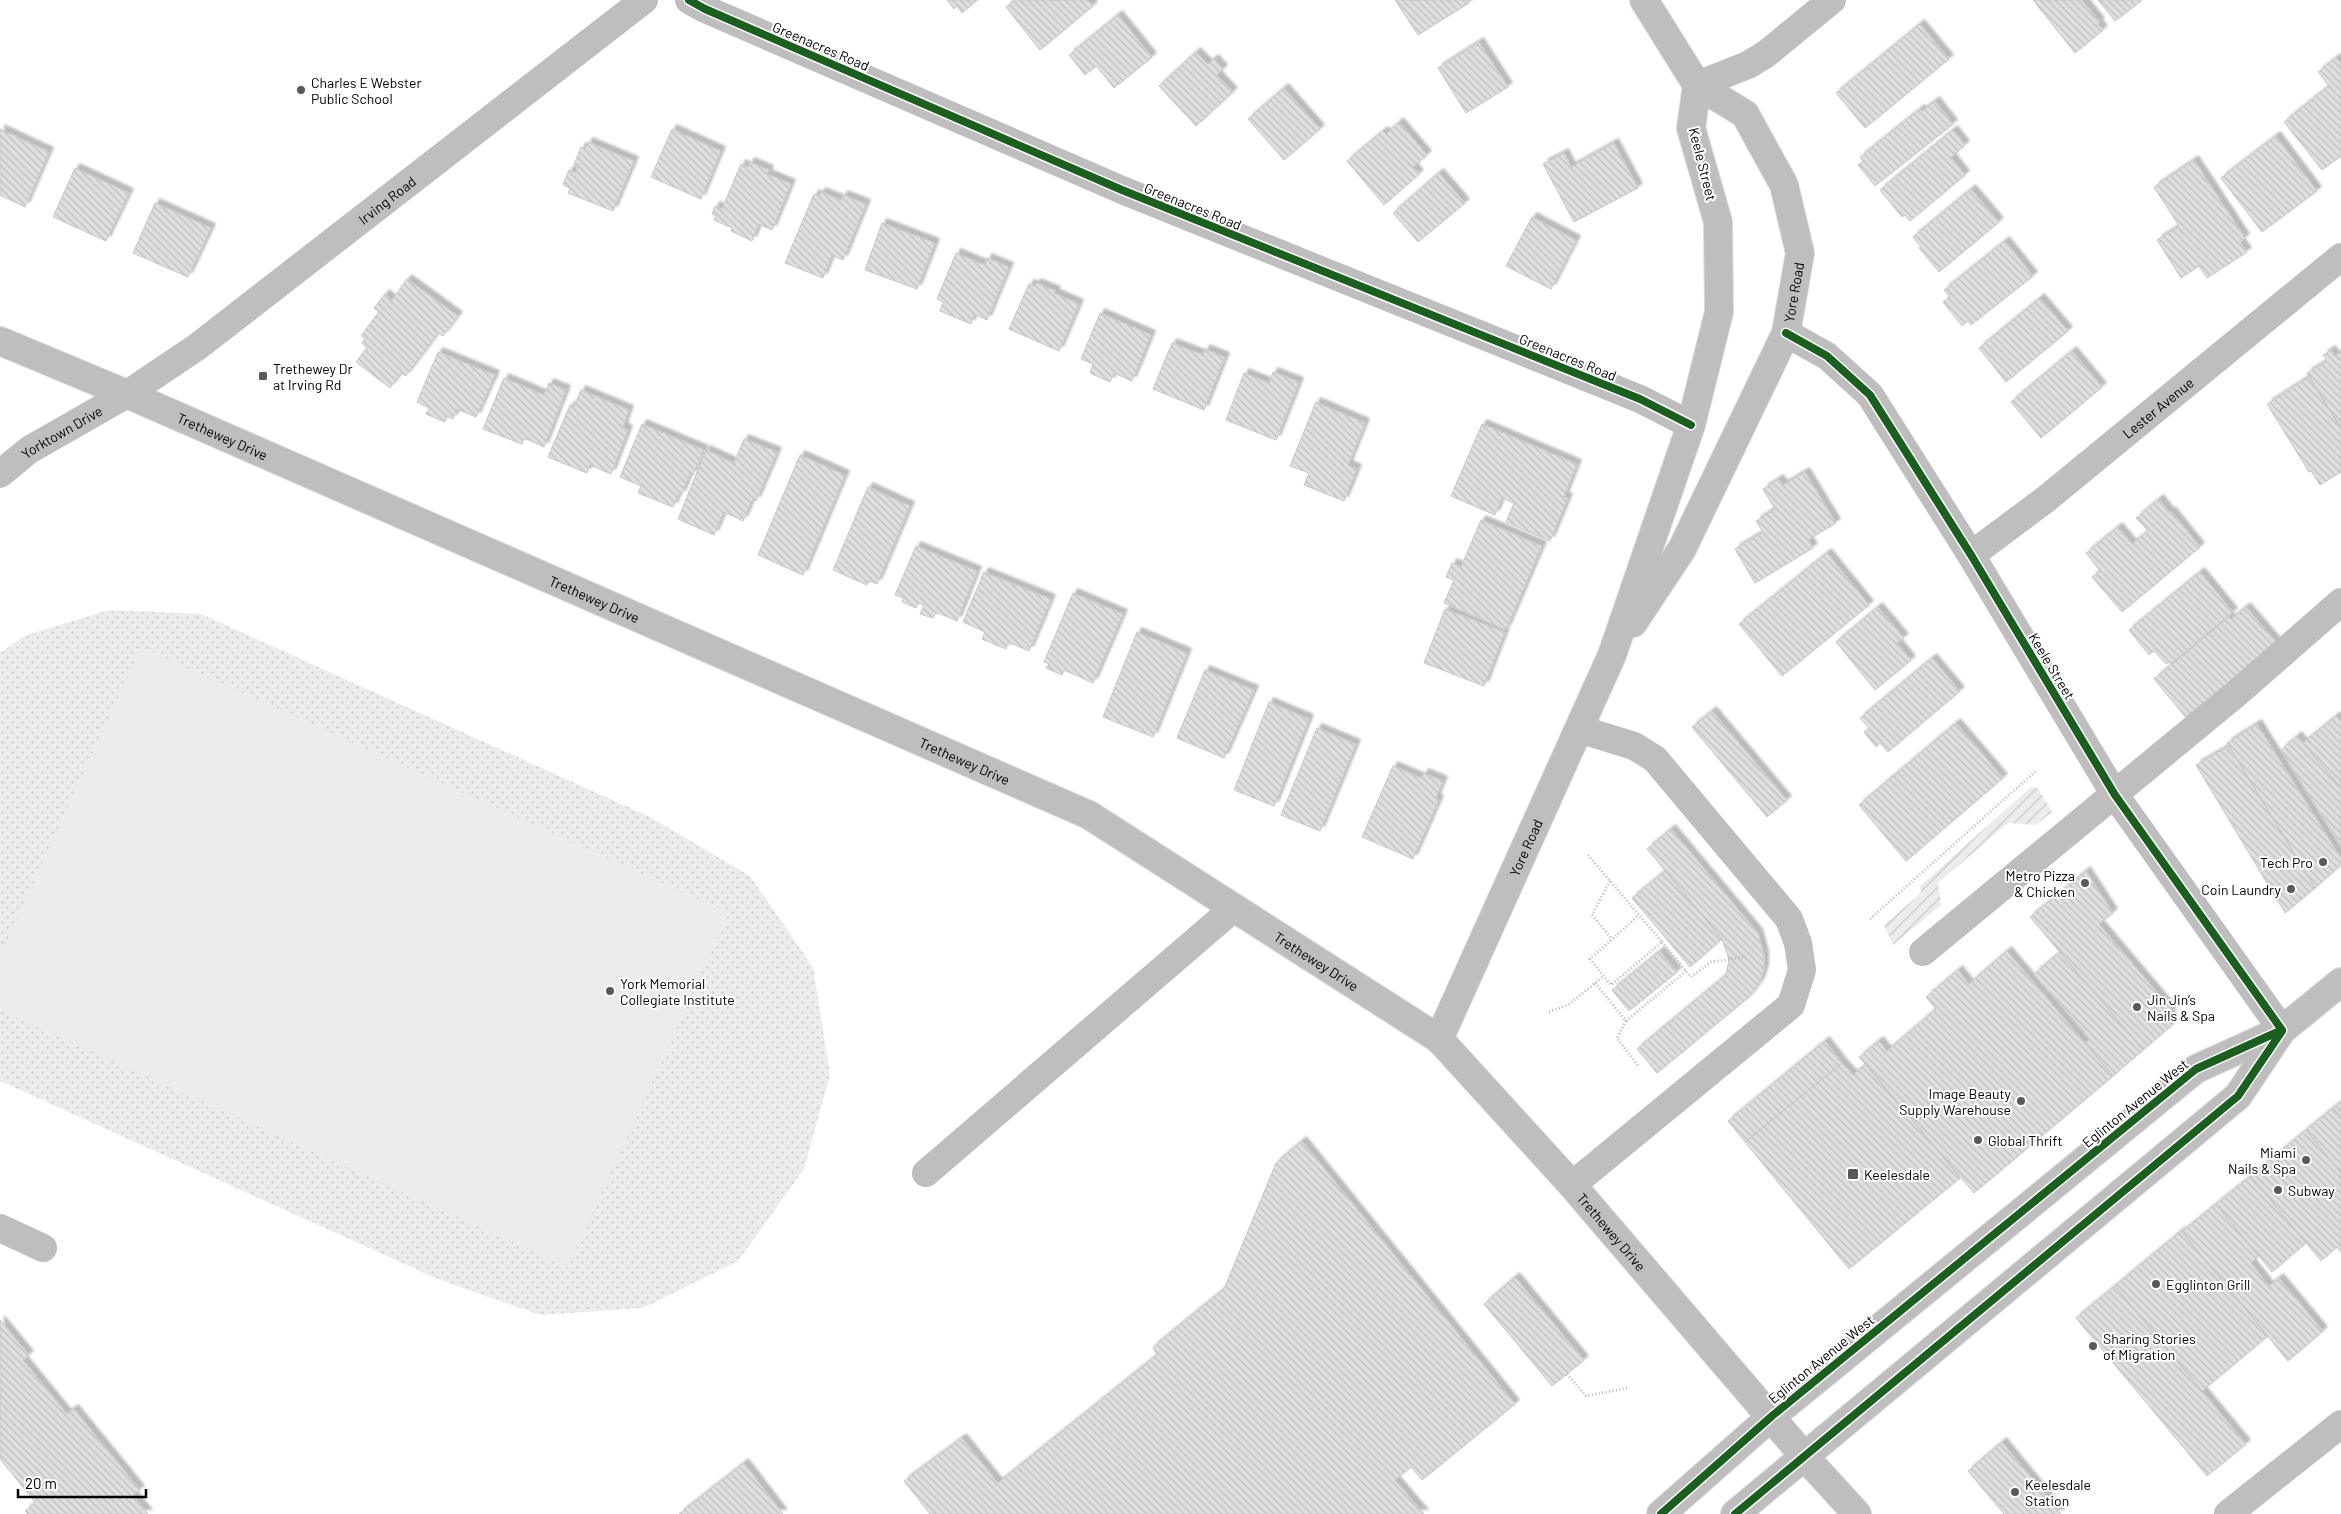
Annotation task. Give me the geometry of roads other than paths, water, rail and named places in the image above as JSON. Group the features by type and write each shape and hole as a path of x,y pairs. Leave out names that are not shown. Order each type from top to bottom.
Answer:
{"main road":[{"name":"Irving Road","path":"127,394 196,347 644,0"},
{"name":"Greenacres Road","path":"690,0 705,9 1122,190 1640,399 1691,425"},
{"path":"1644,0 1696,85 1748,65 1766,54 1832,0"},
{"name":"Yore Road","path":"1612,655 1682,549 1786,333 1800,253 1784,185 1745,114 1696,85"},
{"name":"Keele Street","path":"1696,85 1691,128 1718,222"},
{"name":"Yore Road","path":"1439,1039 1612,655 1691,425 1719,312 1718,222"},
{"name":"Lester Avenue","path":"1971,555 2046,499 2341,256"},
{"name":"Keele Street","path":"1786,333 1826,356 1870,395 1971,555 2115,795 2282,1030"},
{"name":"Trethewey Drive","path":"0,341 127,394 1089,815 1439,1039 1572,1185 1772,1416"},
{"name":"Yorktown Drive","path":"0,474 28,450 127,394"},
{"path":"1923,952 2237,693 2341,602"},
{"path":"1572,1185 1791,1005 1802,970 1798,943 1788,919 1656,759 1634,746 1578,729"},
{"path":"926,1173 1234,908"},
{"name":"Eglinton Avenue West","path":"1662,1514 1772,1416 2196,1069 2282,1030 2341,982"},
{"name":"Eglinton Avenue West","path":"1735,1514 2238,1096 2282,1030"},
{"path":"0,1228 43,1248"},
{"path":"1772,1416 1804,1456 1856,1514"},
{"path":"2228,1514 2341,1424"}],"place":[{"name":"Charles E Webster Public School","path":"301,90"},
{"name":"Trethewey Dr at Irving Rd","path":"263,376"},
{"name":"Tech Pro","path":"2323,862"},
{"name":"Metro Pizza & Chicken","path":"2085,883"},
{"name":"Coin Laundry","path":"2291,889"},
{"name":"York Memorial Collegiate Institute","path":"610,991"},
{"name":"Jin Jin’s Nails & Spa","path":"2137,1007"},
{"name":"Image Beauty Supply Warehouse","path":"2021,1101"},
{"name":"Global Thrift","path":"1978,1140"},
{"name":"Miami Nails & Spa","path":"2306,1160"},
{"name":"Keelesdale","path":"1853,1174"},
{"name":"Subway","path":"2278,1190"},
{"name":"Egglinton Grill","path":"2156,1284"},
{"name":"Sharing Stories of Migration","path":"2093,1346"},
{"name":"Keelesdale Station","path":"2015,1492"}]}
